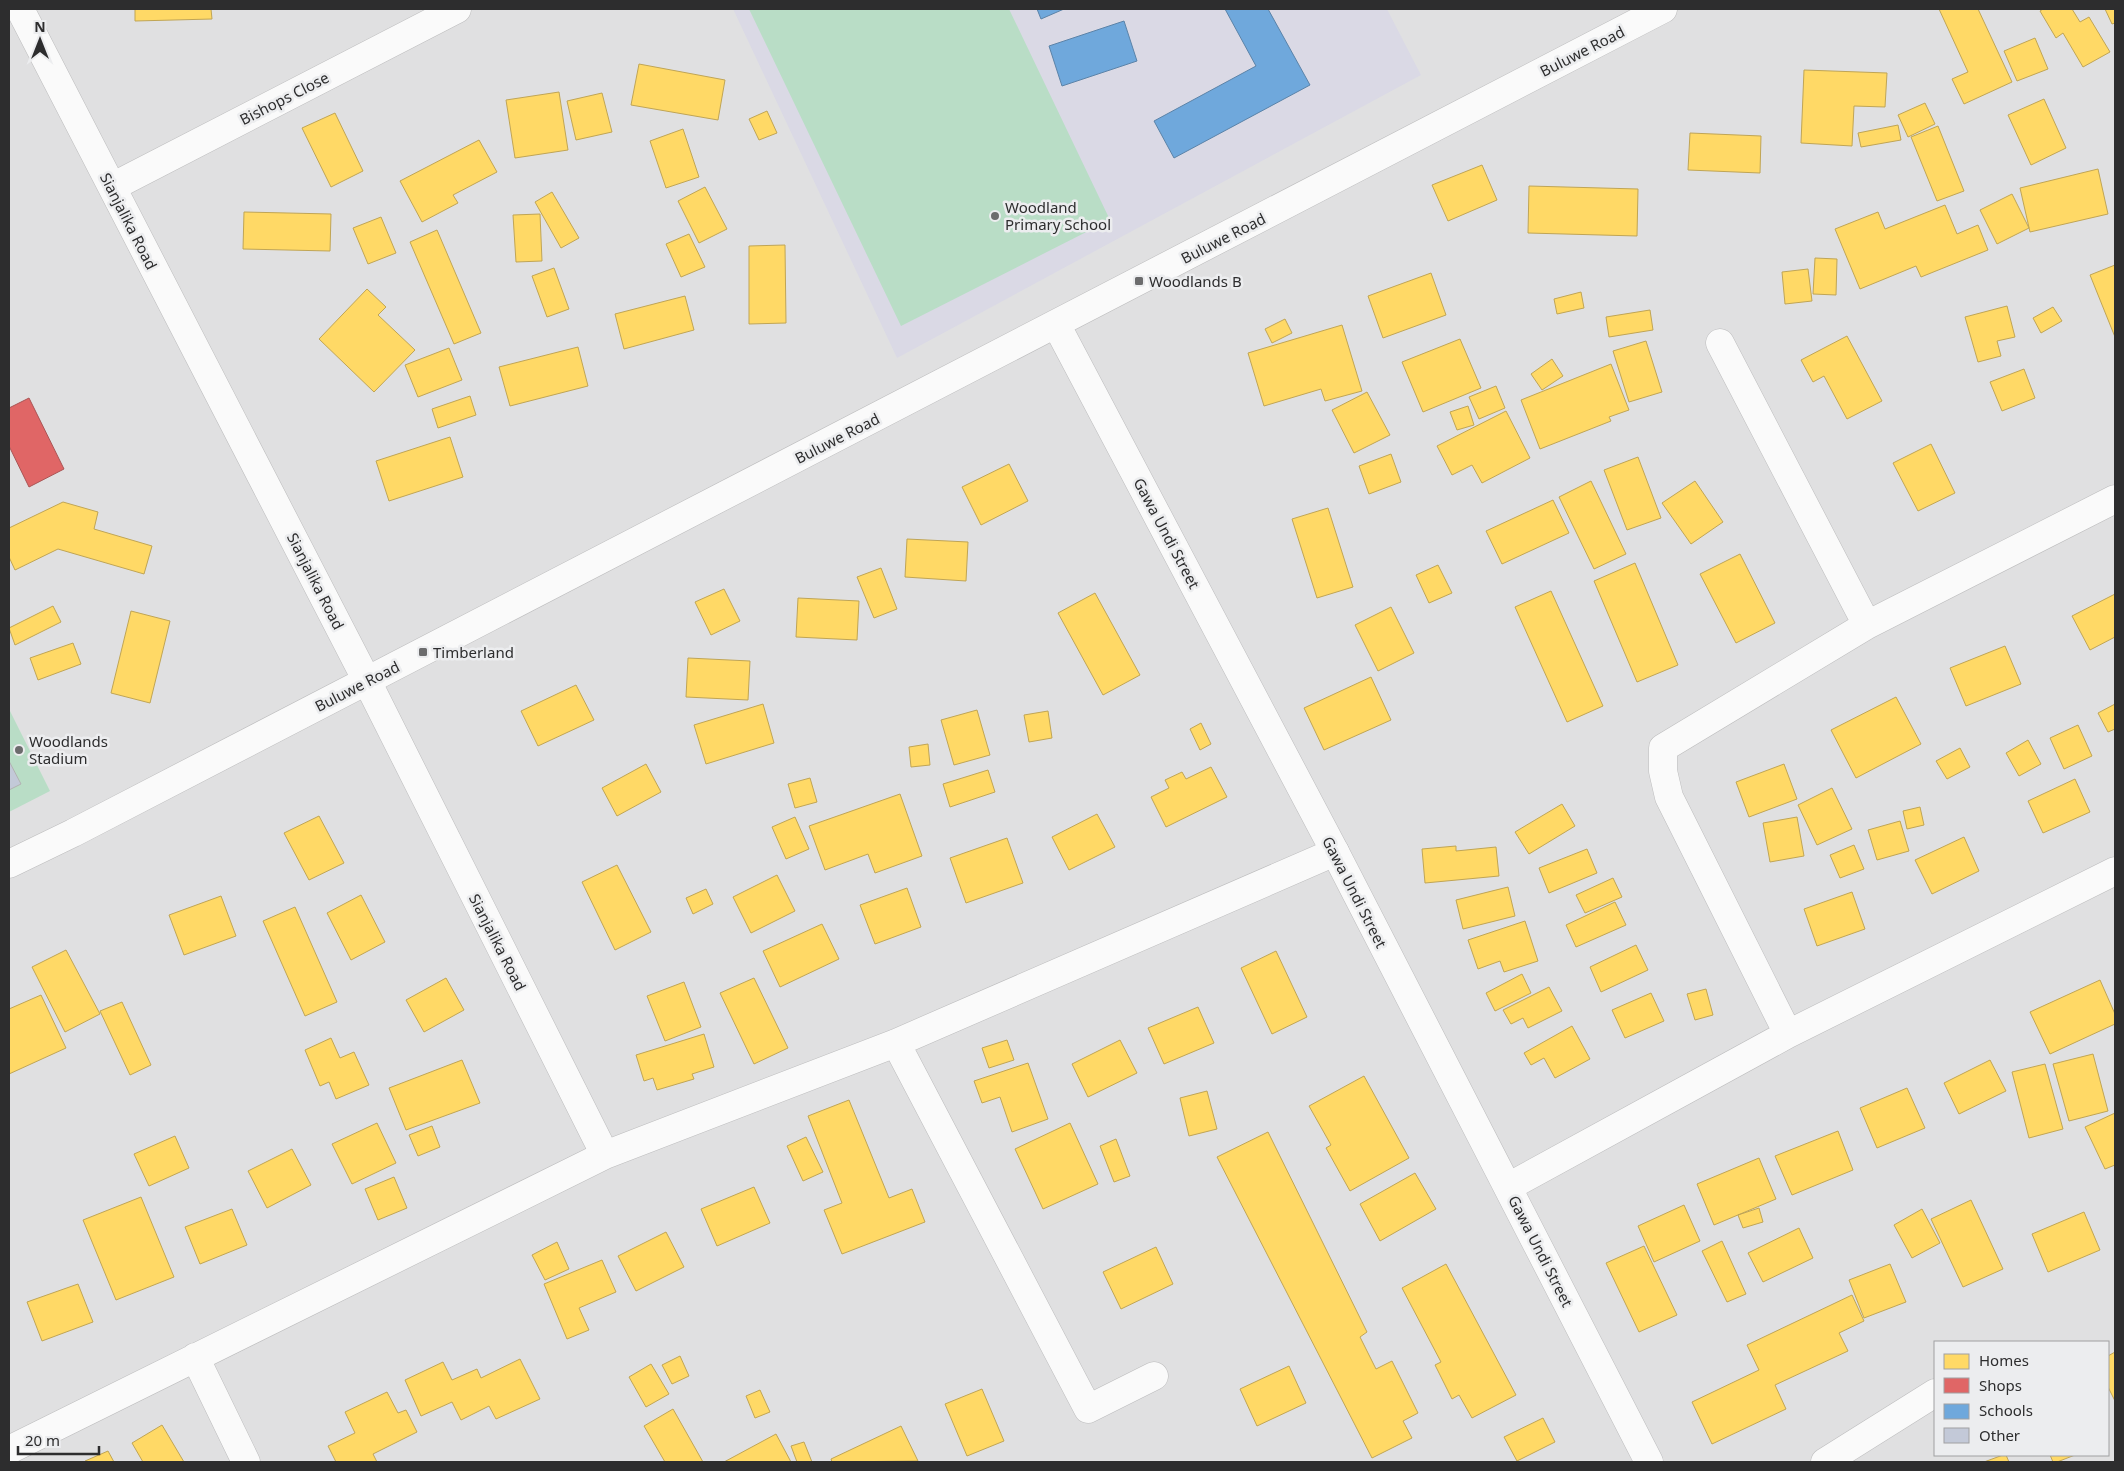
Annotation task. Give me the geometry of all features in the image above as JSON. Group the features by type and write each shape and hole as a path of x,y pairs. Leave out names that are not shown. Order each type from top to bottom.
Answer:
{"street":[{"name":"Sianjalika Road","path":"20,9 368,681 605,1156"},
{"name":"Bishops Close","path":"112,187 457,9"},
{"name":"Buluwe Road","path":"9,864 368,681 1663,9"},
{"name":"Gawa Undi Street","path":"1056,324 1334,852 1649,1462"},
{"path":"1720,343 1868,625"},
{"path":"1788,1034 1670,798 1663,771 1662,751 1668,743 1868,625 2115,499"},
{"path":"9,1450 605,1156 896,1043 1334,852"},
{"path":"1508,1187 1788,1034 2115,871"},
{"path":"896,1043 1088,1409 1154,1376"},
{"path":"195,1357 246,1462"},
{"path":"1824,1462 1934,1394"}],"shaded area":[{"name":"Woodland Primary School","path":"733,9 1387,9 1421,75 897,358"}],"green space":[{"path":"749,9 1009,9 1110,220 901,326"},
{"name":"Woodlands Stadium","path":"9,709 50,791 9,812"}],"building: Homes":[{"path":"135,9 211,9 212,19 135,21"},
{"path":"1939,9 1978,9 2012,82 1964,104 1952,79 1968,72"},
{"path":"2043,9 2072,9 2080,22 2089,17 2110,52 2083,67 2063,33 2056,38 2040,11"},
{"path":"2105,9 2115,9 2115,23 2112,24"},
{"path":"2035,38 2048,69 2017,81 2004,51"},
{"path":"639,64 725,80 718,120 631,105"},
{"path":"1804,70 1887,73 1885,107 1854,106 1852,146 1801,143"},
{"path":"559,92 568,150 515,158 506,100"},
{"path":"602,93 612,132 576,140 567,101"},
{"path":"2044,99 2066,148 2031,165 2008,115"},
{"path":"1925,103 1935,124 1908,137 1898,115"},
{"path":"767,111 777,133 759,140 749,119"},
{"path":"335,113 363,171 331,187 302,128"},
{"path":"1898,125 1901,140 1861,147 1858,133"},
{"path":"1938,126 1964,191 1937,201 1911,137"},
{"path":"683,129 699,177 666,188 650,141"},
{"path":"1690,133 1761,136 1760,173 1688,170"},
{"path":"479,140 497,172 453,195 458,203 422,222 400,181"},
{"path":"1482,165 1497,200 1448,221 1432,185"},
{"path":"2098,169 2108,214 2030,232 2020,188"},
{"path":"1529,186 1638,189 1637,236 1528,233"},
{"path":"705,187 727,229 699,243 678,201"},
{"path":"552,192 579,238 561,248 535,202"},
{"path":"2012,194 2029,228 1997,244 1980,210"},
{"path":"1945,205 1957,234 1978,225 1988,250 1921,277 1916,266 1860,289 1835,229 1878,212 1885,229"},
{"path":"244,212 331,214 330,251 243,249"},
{"path":"540,214 542,261 516,262 513,215"},
{"path":"381,217 396,253 368,264 353,228"},
{"path":"437,230 481,333 454,344 410,242"},
{"path":"689,234 705,267 681,277 666,244"},
{"path":"785,245 786,323 749,324 749,246"},
{"path":"1815,258 1837,259 1836,295 1813,294"},
{"path":"2115,265 2115,337 2090,275"},
{"path":"554,268 569,309 547,317 532,276"},
{"path":"1808,269 1812,301 1785,304 1782,272"},
{"path":"1431,273 1446,315 1383,338 1368,296"},
{"path":"367,289 386,307 378,315 415,350 374,392 319,339"},
{"path":"1581,292 1584,308 1557,314 1554,299"},
{"path":"685,296 694,330 624,349 615,314"},
{"path":"2007,306 2015,337 1997,341 2001,356 1978,362 1965,317"},
{"path":"2053,307 2062,321 2041,333 2033,318"},
{"path":"1650,310 1653,330 1609,337 1606,317"},
{"path":"1285,319 1292,333 1272,343 1265,329"},
{"path":"1342,325 1362,391 1325,401 1321,389 1264,406 1248,353"},
{"path":"1847,336 1882,401 1847,419 1824,376 1813,382 1801,360"},
{"path":"1460,339 1481,388 1423,412 1402,362"},
{"path":"1646,341 1662,392 1629,402 1613,351"},
{"path":"578,347 588,386 510,406 499,367"},
{"path":"449,348 462,380 418,397 405,365"},
{"path":"1552,359 1563,376 1542,390 1531,374"},
{"path":"1611,364 1629,410 1609,417 1611,421 1540,449 1521,400"},
{"path":"2024,369 2035,398 2002,411 1990,382"},
{"path":"1496,386 1505,408 1479,419 1469,397"},
{"path":"1367,392 1390,435 1354,453 1332,410"},
{"path":"470,396 476,415 438,428 432,409"},
{"path":"1468,406 1474,425 1457,430 1450,412"},
{"path":"1506,411 1530,458 1482,483 1472,465 1452,475 1437,446"},
{"path":"450,437 463,477 389,501 376,461"},
{"path":"1931,444 1955,493 1918,511 1893,463"},
{"path":"1391,454 1401,482 1369,494 1359,466"},
{"path":"1638,457 1661,518 1627,530 1604,470"},
{"path":"1009,464 1028,501 981,525 962,487"},
{"path":"1591,481 1626,554 1594,569 1559,497"},
{"path":"1695,481 1723,522 1691,544 1662,503"},
{"path":"1553,500 1569,533 1502,564 1486,531"},
{"path":"63,502 98,512 94,529 152,546 144,574 58,549 15,570 9,557 9,528"},
{"path":"1328,508 1353,587 1317,598 1292,519"},
{"path":"907,539 968,542 966,581 905,577"},
{"path":"1740,554 1775,623 1736,643 1700,574"},
{"path":"1635,563 1678,665 1637,682 1594,581"},
{"path":"1438,565 1452,593 1429,603 1416,575"},
{"path":"881,568 897,609 874,618 857,577"},
{"path":"724,589 740,621 711,635 695,602"},
{"path":"1551,591 1603,706 1567,722 1515,607"},
{"path":"1095,593 1140,675 1103,695 1058,613"},
{"path":"2115,594 2115,637 2090,650 2072,616"},
{"path":"798,598 859,601 857,640 796,637"},
{"path":"53,606 61,622 15,645 9,628"},
{"path":"1391,607 1414,653 1378,671 1355,625"},
{"path":"131,611 170,621 150,703 111,693"},
{"path":"73,643 81,664 38,680 30,658"},
{"path":"2005,646 2021,684 1966,706 1950,668"},
{"path":"688,658 750,661 748,700 686,697"},
{"path":"1371,677 1391,720 1324,750 1304,708"},
{"path":"576,685 594,720 538,746 521,711"},
{"path":"1896,697 1921,744 1856,778 1831,730"},
{"path":"763,704 774,743 706,764 694,725"},
{"path":"2115,704 2115,729 2108,732 2098,713"},
{"path":"977,710 990,755 954,765 941,720"},
{"path":"1048,711 1052,738 1029,742 1024,715"},
{"path":"1201,723 1211,744 1200,750 1190,729"},
{"path":"2078,725 2092,756 2064,769 2050,738"},
{"path":"2028,740 2041,764 2019,776 2006,753"},
{"path":"928,744 930,765 911,767 909,747"},
{"path":"1960,748 1970,767 1947,779 1936,761"},
{"path":"646,764 661,792 617,816 602,788"},
{"path":"1784,764 1797,799 1749,817 1736,782"},
{"path":"1211,767 1227,797 1166,827 1151,797 1169,788 1165,780 1182,772 1186,779"},
{"path":"988,770 995,792 950,807 943,784"},
{"path":"810,778 817,802 795,808 788,784"},
{"path":"2075,779 2090,812 2043,833 2028,801"},
{"path":"1832,788 1852,829 1817,845 1798,805"},
{"path":"900,794 922,856 875,873 868,854 825,870 809,826"},
{"path":"1562,804 1575,826 1529,854 1515,832"},
{"path":"1920,807 1924,825 1907,829 1903,811"},
{"path":"1097,814 1115,847 1069,870 1052,837"},
{"path":"319,816 344,863 309,880 284,833"},
{"path":"795,817 809,849 786,859 772,827"},
{"path":"1797,817 1804,856 1770,862 1763,823"},
{"path":"1900,821 1909,851 1877,860 1868,830"},
{"path":"1964,837 1979,871 1932,894 1915,860"},
{"path":"1007,838 1023,883 966,903 950,858"},
{"path":"1854,845 1864,869 1840,878 1830,855"},
{"path":"1456,846 1456,851 1496,847 1499,876 1425,883 1422,849"},
{"path":"1587,849 1597,873 1549,893 1539,868"},
{"path":"617,865 651,932 615,950 582,882"},
{"path":"777,875 795,911 751,933 733,897"},
{"path":"1613,878 1622,897 1585,913 1576,895"},
{"path":"1508,887 1515,916 1463,929 1456,900"},
{"path":"907,888 921,927 875,944 860,905"},
{"path":"706,889 713,904 693,914 686,898"},
{"path":"1852,892 1865,929 1817,946 1804,909"},
{"path":"361,895 385,942 351,960 327,913"},
{"path":"221,896 236,936 184,955 169,915"},
{"path":"1615,902 1626,925 1576,947 1566,925"},
{"path":"295,907 337,1002 305,1016 263,921"},
{"path":"1525,921 1538,961 1504,972 1500,961 1478,969 1468,940"},
{"path":"822,924 839,959 780,987 763,951"},
{"path":"1636,945 1648,970 1601,992 1590,967"},
{"path":"66,950 100,1014 65,1032 32,967"},
{"path":"1276,951 1307,1017 1272,1034 1241,968"},
{"path":"1522,974 1531,993 1495,1011 1486,993"},
{"path":"446,978 464,1010 424,1032 406,1000"},
{"path":"754,978 788,1048 754,1064 720,993"},
{"path":"2100,980 2115,1014 2115,1024 2050,1054 2030,1012"},
{"path":"684,982 701,1027 665,1041 647,996"},
{"path":"1549,987 1562,1011 1528,1028 1523,1018 1511,1024 1503,1010"},
{"path":"1706,989 1713,1015 1695,1020 1687,994"},
{"path":"1651,993 1664,1021 1625,1038 1612,1010"},
{"path":"41,995 66,1048 9,1074 9,1009"},
{"path":"122,1002 151,1065 130,1075 100,1011"},
{"path":"1198,1007 1214,1043 1164,1064 1148,1028"},
{"path":"1572,1026 1590,1059 1555,1078 1544,1058 1531,1065 1524,1053"},
{"path":"704,1034 714,1067 692,1074 694,1079 657,1090 653,1078 644,1081 636,1055"},
{"path":"331,1038 340,1058 354,1052 369,1085 336,1099 329,1082 320,1086 305,1050"},
{"path":"1007,1040 1014,1060 989,1068 982,1048"},
{"path":"1120,1040 1137,1073 1088,1097 1072,1064"},
{"path":"2093,1054 2108,1111 2069,1121 2053,1064"},
{"path":"462,1060 480,1103 406,1130 389,1088"},
{"path":"1990,1060 2006,1091 1959,1114 1944,1083"},
{"path":"1028,1063 1048,1119 1012,1132 1000,1097 982,1103 974,1081"},
{"path":"2045,1064 2063,1129 2029,1138 2012,1072"},
{"path":"1364,1076 1409,1158 1350,1191 1326,1148 1331,1145 1309,1106"},
{"path":"1907,1088 1925,1128 1877,1148 1860,1108"},
{"path":"1207,1091 1217,1129 1189,1136 1180,1098"},
{"path":"849,1100 889,1198 912,1189 925,1222 842,1254 824,1210 842,1203 808,1116"},
{"path":"2115,1113 2115,1165 2105,1169 2085,1127"},
{"path":"377,1123 396,1163 352,1184 332,1144"},
{"path":"1070,1123 1098,1184 1043,1209 1015,1149"},
{"path":"432,1126 440,1147 418,1156 409,1135"},
{"path":"1838,1131 1853,1170 1792,1195 1775,1156"},
{"path":"1268,1132 1367,1332 1360,1337 1376,1369 1392,1361 1418,1413 1403,1421 1412,1438 1372,1458 1217,1157"},
{"path":"175,1136 189,1168 149,1186 134,1154"},
{"path":"806,1137 823,1172 803,1181 787,1146"},
{"path":"1116,1139 1130,1176 1114,1182 1100,1146"},
{"path":"292,1149 311,1185 267,1208 248,1171"},
{"path":"1759,1158 1776,1199 1714,1225 1697,1184"},
{"path":"1415,1173 1436,1209 1380,1241 1360,1204"},
{"path":"394,1177 407,1208 378,1220 365,1189"},
{"path":"754,1187 770,1223 717,1246 701,1209"},
{"path":"141,1197 174,1277 116,1300 83,1220"},
{"path":"1971,1200 2003,1269 1963,1287 1931,1219"},
{"path":"1684,1205 1700,1241 1654,1262 1638,1226"},
{"path":"1759,1208 1763,1222 1743,1228 1738,1215"},
{"path":"232,1209 247,1245 200,1264 185,1227"},
{"path":"1922,1209 1940,1243 1912,1258 1894,1225"},
{"path":"2084,1212 2100,1250 2048,1272 2032,1234"},
{"path":"1799,1228 1813,1258 1763,1282 1748,1253"},
{"path":"666,1232 684,1267 636,1291 618,1256"},
{"path":"1722,1241 1746,1294 1727,1302 1702,1251"},
{"path":"557,1242 569,1269 545,1280 532,1255"},
{"path":"1644,1246 1677,1315 1639,1332 1606,1263"},
{"path":"1156,1247 1173,1284 1121,1309 1103,1272"},
{"path":"602,1260 616,1292 579,1308 589,1330 567,1339 544,1284"},
{"path":"1446,1264 1516,1395 1472,1418 1459,1395 1452,1399 1435,1365 1441,1362 1402,1288"},
{"path":"1890,1264 1906,1302 1864,1318 1849,1280"},
{"path":"78,1284 93,1322 42,1341 27,1302"},
{"path":"1852,1295 1864,1321 1839,1333 1848,1351 1775,1385 1786,1409 1712,1444 1692,1402 1759,1370 1747,1345"},
{"path":"2115,1352 2115,1401 2109,1389 2109,1355"},
{"path":"680,1356 689,1376 672,1384 662,1365"},
{"path":"520,1359 540,1399 496,1419 489,1406 461,1420 452,1402 421,1416 405,1380 443,1362 452,1380 477,1369 481,1378"},
{"path":"651,1364 669,1394 646,1407 629,1377"},
{"path":"1289,1366 1306,1403 1257,1426 1240,1389"},
{"path":"982,1389 1004,1441 967,1456 945,1404"},
{"path":"760,1390 770,1412 755,1418 746,1396"},
{"path":"387,1392 398,1413 406,1410 417,1432 373,1454 377,1462 336,1462 328,1446 355,1433 345,1412"},
{"path":"673,1409 703,1462 665,1462 644,1426"},
{"path":"1543,1418 1555,1442 1517,1461 1504,1437"},
{"path":"162,1425 184,1462 143,1462 132,1443"},
{"path":"901,1426 918,1461 832,1462 831,1459"},
{"path":"776,1434 791,1462 724,1462"},
{"path":"804,1442 812,1462 797,1462 791,1446"},
{"path":"108,1451 114,1462 85,1462 85,1461"},
{"path":"2000,1456 2006,1456 2009,1462 1984,1462"},
{"path":"2050,1456 2072,1456 2057,1462 2053,1462"}],"building: Shops":[{"path":"29,398 64,469 29,487 9,446 9,408"}],"building: Schools":[{"path":"1037,9 1064,9 1041,19"},
{"path":"1225,9 1268,9 1310,85 1174,158 1154,121 1256,66"},
{"path":"1124,21 1137,61 1062,86 1049,46"}],"building: Other":[{"path":"9,761 21,784 9,790"}],"place":[{"name":"Woodland Primary School","path":"995,216"},
{"name":"Woodlands B","path":"1139,281"},
{"name":"Timberland","path":"423,652"},
{"name":"Woodlands Stadium","path":"19,750"}]}
